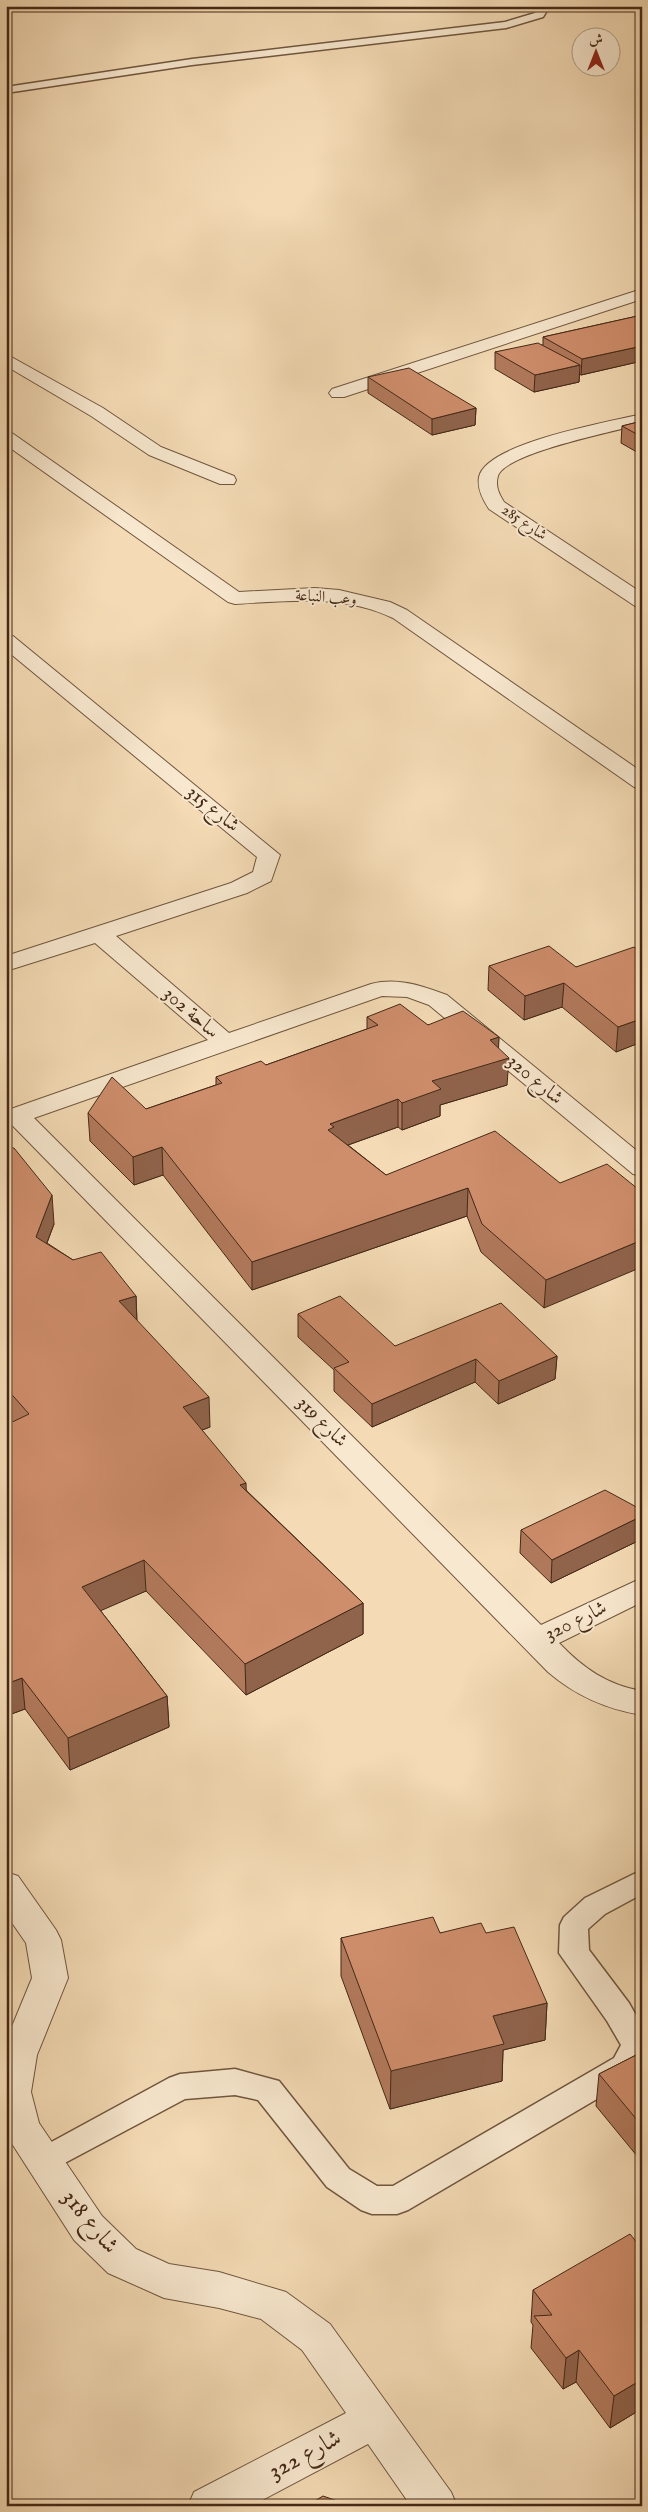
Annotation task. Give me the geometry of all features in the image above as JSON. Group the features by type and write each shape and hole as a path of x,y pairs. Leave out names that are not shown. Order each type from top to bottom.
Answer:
{"street":[{"path":"338,393 642,294"},
{"path":"6,359 97,412 155,451 227,480"},
{"name":"شارع 285","path":"642,419 521,450 493,468 486,486 489,496 496,505 642,602"},
{"name":"وعب النباعة","path":"6,437 235,598 315,594 339,596 383,606 408,620 642,782"},
{"name":"شارع 315","path":"6,640 269,855 263,876 239,888 100,935"},
{"path":"6,964 100,935"},
{"name":"ساحة 302","path":"100,935 226,1043"},
{"name":"شارع 320","path":"226,1043 380,989 410,990 438,1000 642,1168"},
{"name":"ساحة 302","path":"12,1117 226,1043"},
{"name":"شارع 319","path":"12,1117 537,1640 562,1668 595,1690 642,1703"},
{"name":"شارع 320","path":"537,1640 642,1589"},
{"name":"شارع 318","path":"8,1891 43,1940 50,1978 19,2055 12,2092 22,2128 88,2228 122,2261 164,2281 219,2290 272,2305 316,2337 436,2506"},
{"name":"شارع 322","path":"210,2506 374,2419"}],"lane":[{"path":"6,90 192,62 506,26 539,15 545,6"},
{"path":"44,2161 180,2087 235,2082 268,2090 338,2178 372,2200 397,2200 625,2067 637,2046 618,2012 574,1953 574,1925 595,1906 642,1881"}],"building":[{"path":"642,315 642,346 582,359 543,337"},
{"path":"538,343 580,365 535,375 495,352"},
{"path":"409,368 476,408 432,419 368,377"},
{"path":"642,421 642,437 622,426"},
{"path":"549,946 576,967 634,947 642,953 642,1021 641,1019 618,1027 564,983 525,996 489,966"},
{"path":"400,1004 428,1025 463,1011 499,1037 490,1040 509,1058 432,1081 441,1089 402,1103 398,1099 330,1124 334,1127 328,1130 386,1175 495,1131 560,1183 607,1164 638,1189 642,1188 642,1240 546,1280 482,1224 468,1188 252,1262 162,1147 133,1157 88,1113 112,1077 146,1109 222,1083 216,1077 261,1061 266,1065 378,1025 367,1017"},
{"path":"6,1147 14,1148 52,1195 36,1237 73,1260 101,1252 136,1296 119,1301 209,1397 183,1407 246,1483 240,1485 363,1603 245,1664 144,1560 82,1587 167,1696 68,1738 22,1678 6,1684 6,1425 29,1414 6,1388"},
{"path":"340,1296 395,1346 501,1303 557,1356 499,1381 476,1359 372,1404 334,1368 349,1362 298,1314"},
{"path":"605,1490 642,1510 642,1516 552,1560 521,1530"},
{"path":"433,1917 440,1933 481,1923 486,1933 514,1927 547,2003 493,2016 504,2044 391,2071 341,1938"},
{"path":"642,2052 642,2126 599,2074"},
{"path":"630,2234 642,2249 642,2380 614,2396 579,2350 566,2358 534,2316 552,2315 533,2290"},
{"path":"323,2496 352,2506 306,2506"}]}
